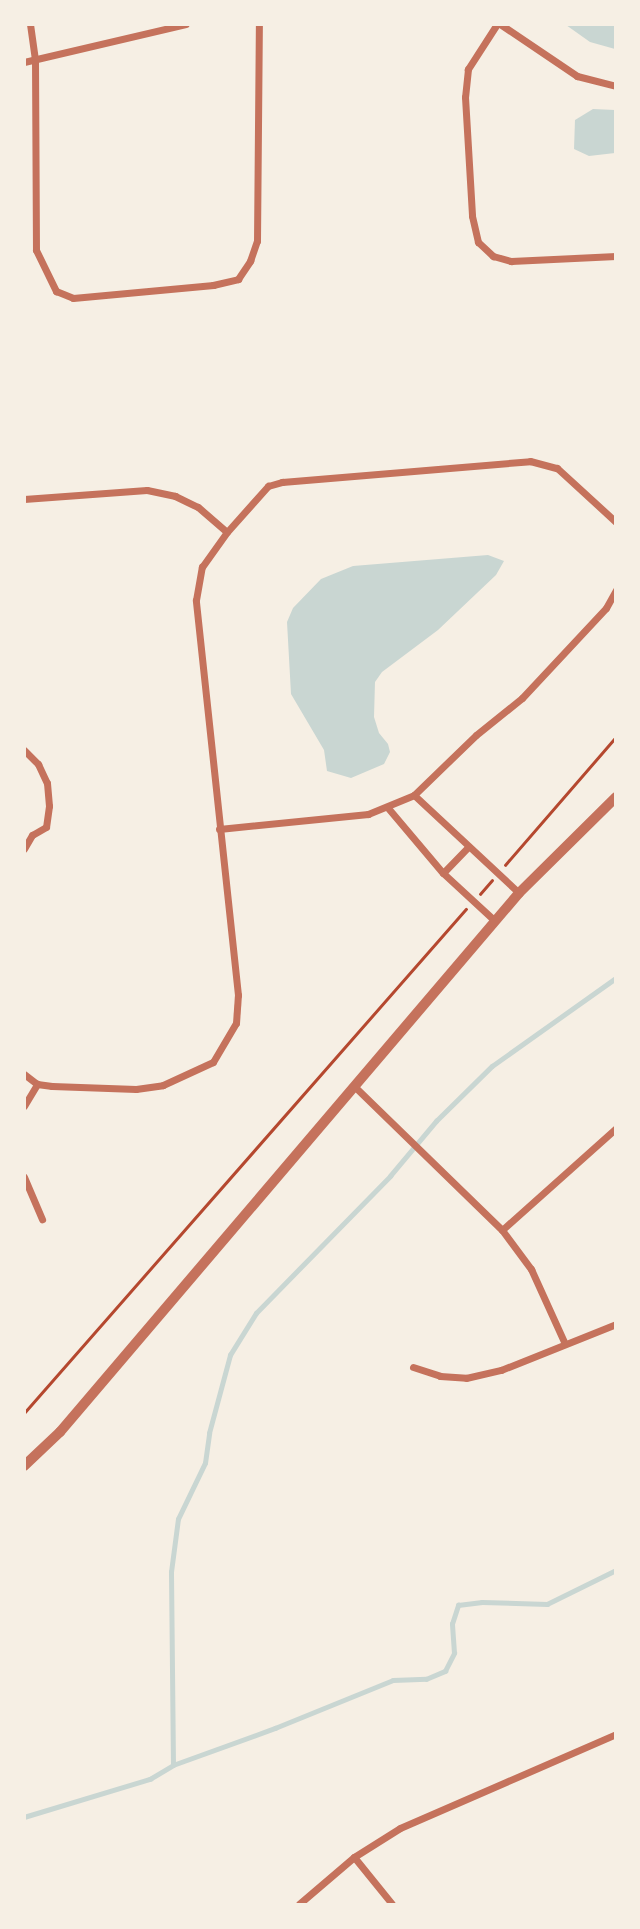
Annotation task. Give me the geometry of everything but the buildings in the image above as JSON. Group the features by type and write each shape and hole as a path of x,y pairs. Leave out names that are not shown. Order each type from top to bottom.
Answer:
{"street":[{"path":"30,24 35,61 36,250 56,291 73,298 213,285 238,279 250,261 257,241 260,24"},
{"path":"24,62 186,24"},
{"path":"615,86 577,76 498,24 468,69 465,97 472,216 478,242 493,256 511,261 615,256"},
{"path":"24,1074 37,1084 136,1089 163,1086 213,1062 236,1023 238,995 196,600 202,567 227,532 268,486 282,482 511,460 557,468 615,522"},
{"path":"24,499 147,490 175,496 198,507 227,532"},
{"path":"219,829 368,814 414,795 476,735 522,698 606,608 615,590"},
{"path":"24,750 38,764 47,783 49,806 46,827 32,835 24,849"},
{"path":"414,795 519,893"},
{"path":"24,1466 60,1432 519,893 615,797"},
{"path":"388,808 443,873 495,921"},
{"path":"443,873 468,847"},
{"path":"24,1106 37,1084"},
{"path":"355,1086 502,1230 531,1269 565,1344"},
{"path":"502,1230 615,1128"},
{"path":"24,1177 42,1219"},
{"path":"413,1367 440,1376 466,1378 501,1370 615,1324"},
{"path":"299,1905 354,1857 400,1828 615,1734"},
{"path":"354,1857 392,1905"}],"path":[{"path":"24,1413 615,737"}],"shaded area":[{"path":"566,25 615,25 615,49 590,42"},
{"path":"593,109 615,110 615,153 589,156 574,149 575,120"},
{"path":"488,555 504,561 496,575 438,630 382,672 375,682 374,717 379,733 388,744 390,752 384,764 351,778 327,771 324,750 291,694 287,622 293,608 321,579 353,566"}],"waterway":[{"path":"173,1765 171,1572 178,1519 205,1463 209,1433 230,1355 256,1313 390,1176 436,1121 492,1066 616,978"},
{"path":"24,1817 150,1779 173,1765 275,1728 393,1680 426,1679 445,1671 454,1653 452,1624 458,1605 482,1602 547,1604 616,1570"}]}
